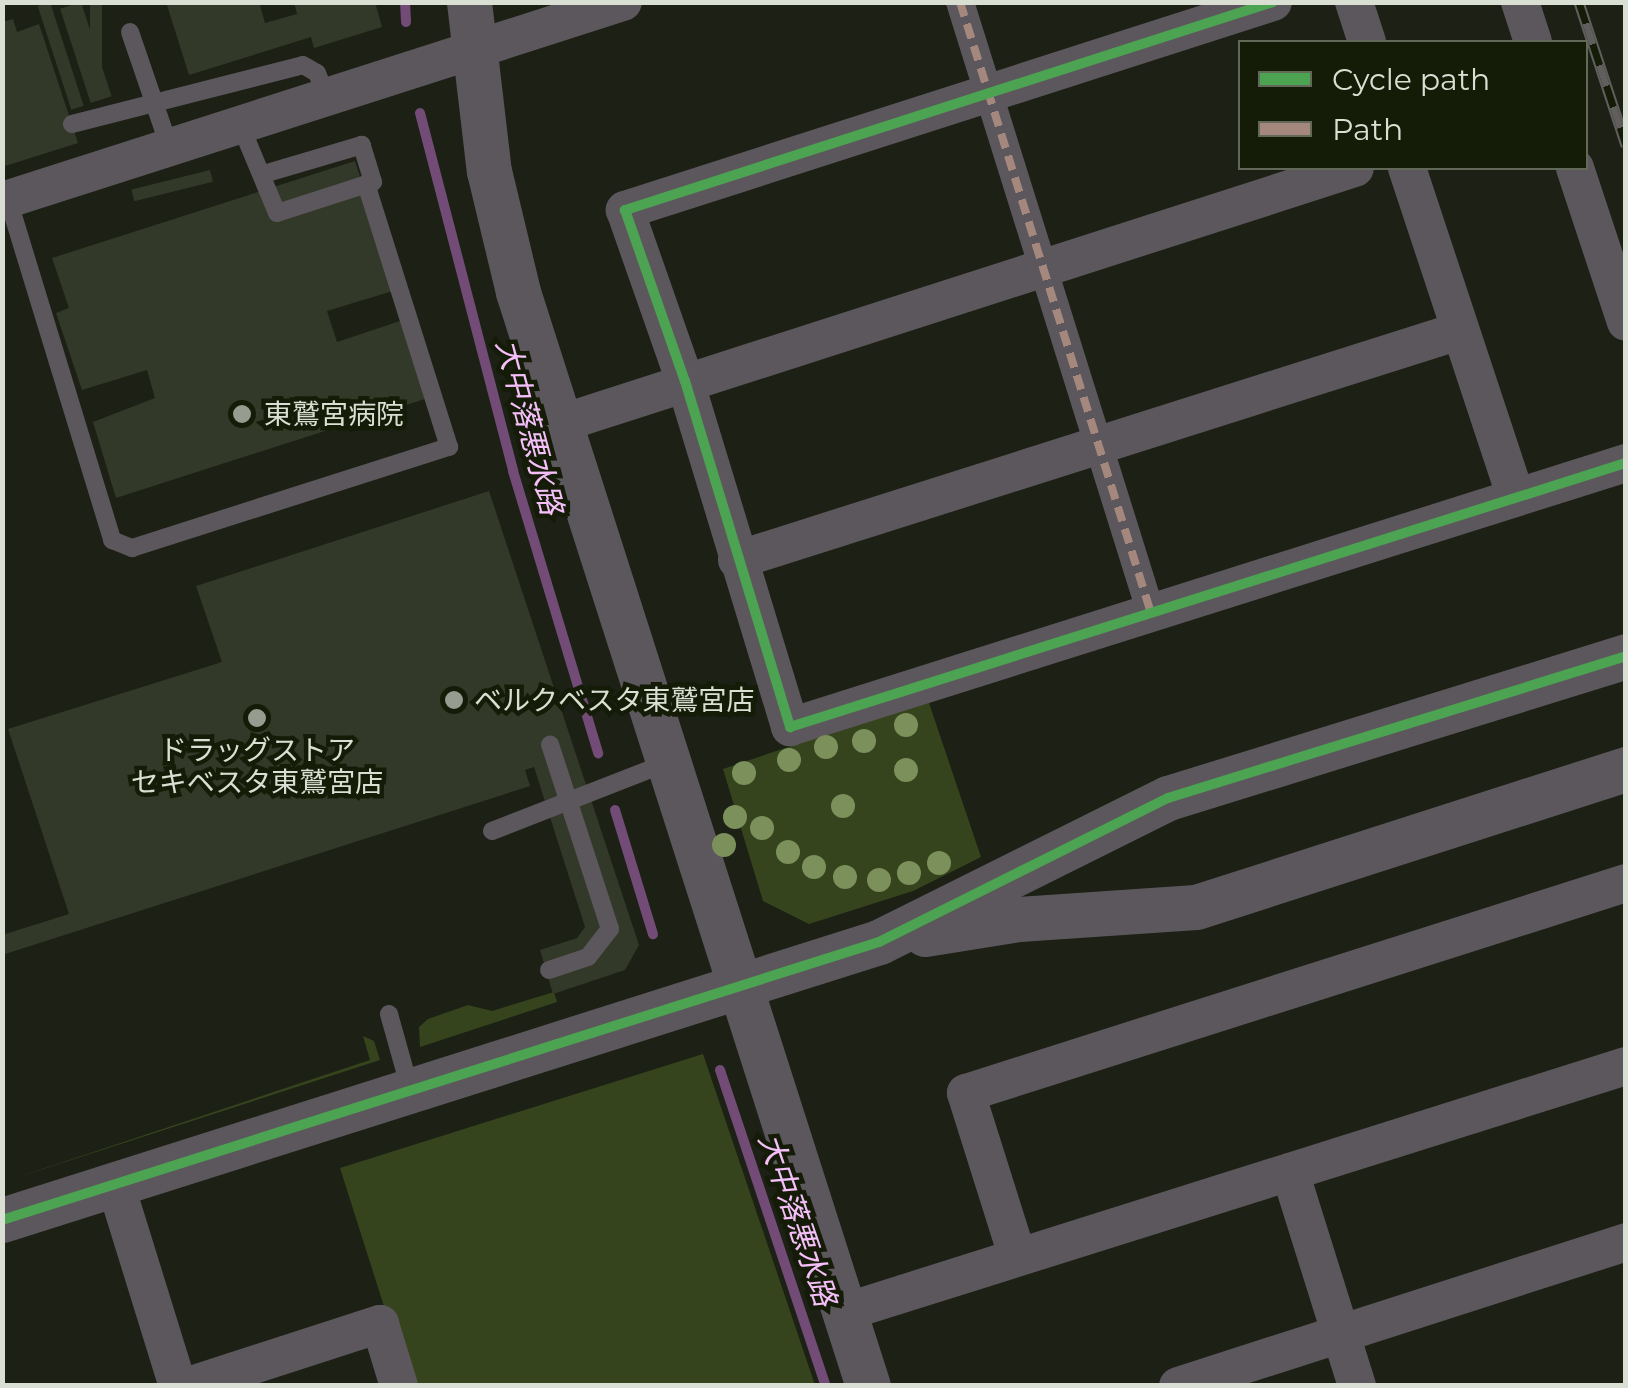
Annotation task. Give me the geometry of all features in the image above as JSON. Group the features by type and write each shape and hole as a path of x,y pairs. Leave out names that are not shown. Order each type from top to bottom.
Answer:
{"street":[{"path":"469,2 472,51 493,188 559,424 868,1386"},
{"path":"5,200 623,2"},
{"path":"960,2 985,94 1152,613"},
{"path":"1273,2 625,210 685,382 736,560 790,727 1626,463"},
{"path":"1354,2 1366,40"},
{"path":"1520,2 1532,40"},
{"path":"559,424 1349,170"},
{"path":"1407,170 1516,497"},
{"path":"1575,170 1626,322"},
{"path":"736,560 1459,331"},
{"path":"2,1220 410,1089 742,989 879,942 1168,798 1626,656"},
{"path":"879,942 1019,919 1196,906 1626,770"},
{"path":"1017,1255 966,1093 1626,883"},
{"path":"845,1312 1626,1066"},
{"path":"1290,1172 1357,1386"},
{"path":"114,1183 178,1386"},
{"path":"1178,1386 1626,1242"},
{"path":"188,1386 380,1324 399,1386"}],"lane":[{"path":"130,32 169,146"},
{"path":"72,124 303,65 317,72 326,95"},
{"path":"240,123 254,167 264,174 277,213 374,182 362,145 264,174"},
{"path":"5,200 112,540 132,548 448,447 366,184"},
{"path":"550,744 610,929 588,957 550,970"},
{"path":"492,831 670,761"},
{"path":"389,1014 410,1089"}],"green space":[{"path":"928,700 981,857 913,891 809,924 763,901 723,769"},
{"path":"554,992 557,1002 420,1047 419,1027 428,1019 468,1005 492,1011"},
{"path":"363,1036 374,1041 380,1060 3,1182 370,1060"},
{"path":"703,1054 815,1385 409,1385 340,1168"}],"building":[{"path":"50,2 84,106 71,110 38,6"},
{"path":"81,2 112,96 91,103 60,9"},
{"path":"90,2 102,2 102,98 90,98"},
{"path":"166,2 259,2 265,23 297,14 294,2 375,2 382,27 314,48 311,37 189,75"},
{"path":"13,19 17,32 39,24 78,143 2,167 2,22"},
{"path":"355,161 396,290 327,311 337,342 406,319 431,397 116,498 93,422 155,398 147,370 82,390 56,313 69,308 52,258"},
{"path":"210,170 213,182 134,201 131,190"},
{"path":"489,491 639,945 625,970 553,994 540,950 577,938 585,927 534,767 525,770 530,786 2,955 2,935 69,914 8,729 222,662 196,586"}],"waterway":[{"name":"大中落悪水路","path":"405,2 406,22"},
{"name":"大中落悪水路","path":"420,113 513,471 598,753"},
{"name":"大中落悪水路","path":"615,810 653,934"},
{"name":"大中落悪水路","path":"720,1070 826,1386"}],"railway":[{"path":"1579,2 1626,145"}],"marked path":[{"path":"960,2 1151,613"}],"cycle path":[{"path":"1273,2 625,210 685,381 790,727 1626,463"},
{"path":"2,1220 879,942 1168,798 1626,656"}],"place":[{"name":"東鷲宮病院","path":"242,414"},
{"name":"ベルクベスタ東鷲宮店","path":"454,700"},
{"name":"ドラッグストア セキベスタ東鷲宮店","path":"257,718"}]}
